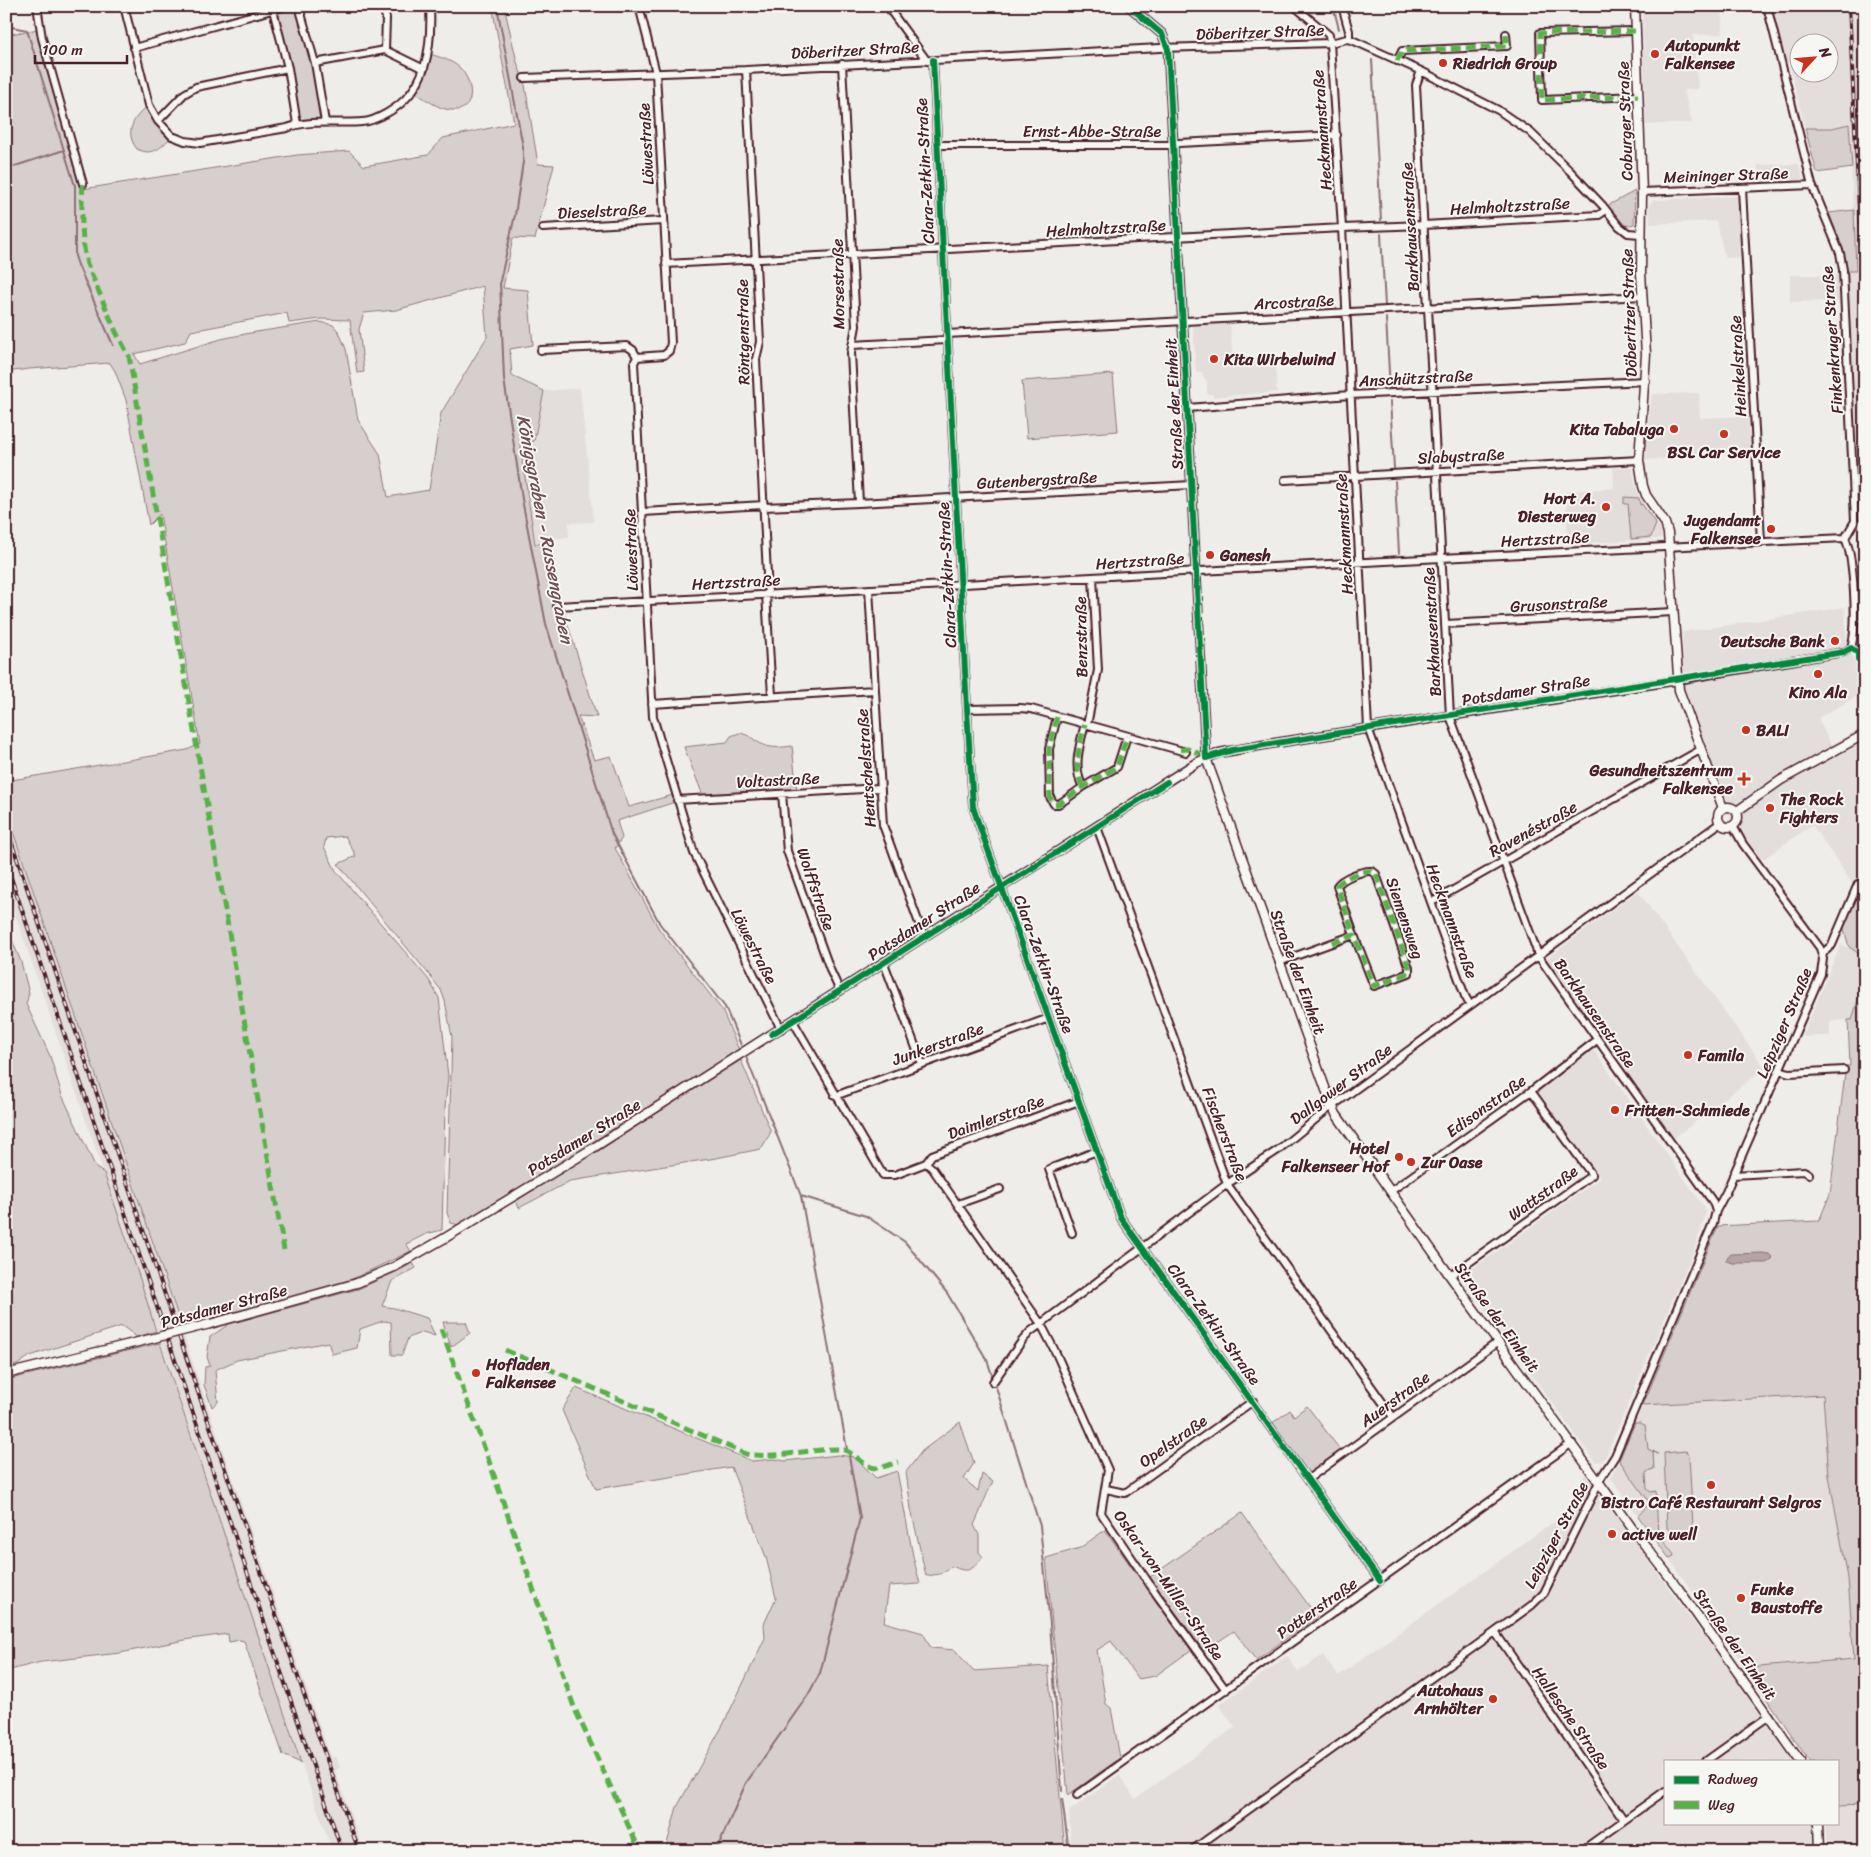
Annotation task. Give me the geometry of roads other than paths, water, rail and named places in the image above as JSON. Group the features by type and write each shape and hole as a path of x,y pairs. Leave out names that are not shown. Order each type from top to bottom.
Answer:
{"street":[{"path":"37,6 42,38 83,184"},
{"path":"124,6 149,105 158,121 172,136 186,142 200,143 287,128 297,124 365,122 383,116 400,106 412,92 424,70 431,26 430,6"},
{"path":"134,48 286,6"},
{"path":"299,6 315,63 324,122"},
{"path":"383,6 386,18 385,50"},
{"name":"Löwestraße","path":"639,6 656,73 671,343 669,351 664,355 637,357 634,363 653,717 694,853 781,1028"},
{"path":"887,6 930,60"},
{"path":"1129,6 1162,34 1168,49"},
{"path":"1294,6 1329,35 1330,43"},
{"path":"1342,6 1349,31 1349,39"},
{"name":"Coburger Straße","path":"1635,6 1642,192 1640,234"},
{"name":"Finkenkruger Straße","path":"1767,6 1812,185 1840,253 1843,270 1855,521 1845,538"},
{"path":"273,10 288,68 297,124"},
{"path":"1635,31 1540,33 1542,100 1638,96"},
{"path":"1397,61 1402,51 1507,46 1506,34"},
{"name":"Döberitzer Straße","path":"524,78 746,70 842,64 1330,43 1349,39 1421,71 1498,110 1530,132 1570,171 1623,230 1640,234 1646,380 1639,460 1646,495 1665,523 1670,546 1679,690 1723,808"},
{"name":"Heckmannstraße","path":"1330,43 1337,135 1368,728 1465,996 1470,1005"},
{"name":"Straße der Einheit","path":"1168,49 1206,758 1332,1106 1450,1276 1681,1592 1799,1760"},
{"path":"315,63 385,50 424,70"},
{"name":"Clara-Zetkin-Straße","path":"930,60 938,145 973,807 1121,1218 1380,1581"},
{"name":"Morsestraße","path":"842,64 856,326 850,353 858,503"},
{"path":"158,121 184,94 196,87 288,68"},
{"name":"Röntgenstraße","path":"746,70 760,342 756,359 772,696"},
{"name":"Barkhausenstraße","path":"1421,71 1416,85 1450,716 1539,957 1707,1195 1716,1211"},
{"name":"Ernst-Abbe-Straße","path":"938,145 1174,144 1337,135"},
{"name":"Meininger Straße","path":"1642,192 1812,185"},
{"name":"Heinkelstraße","path":"1742,189 1761,541"},
{"name":"Helmholtzstraße","path":"666,264 1599,215 1606,210"},
{"name":"Dieselstraße","path":"543,228 664,221"},
{"name":"Arcostraße","path":"852,345 1183,322 1643,296"},
{"path":"541,350 627,346 633,350 637,357"},
{"name":"Anschützstraße","path":"1188,408 1350,395 1646,380"},
{"name":"Slabystraße","path":"1285,480 1639,460"},
{"name":"Gutenbergstraße","path":"643,512 858,503 1192,485"},
{"name":"Hertzstraße","path":"557,606 1358,562 1845,538"},
{"name":"Potsdamer Straße","path":"6,1374 210,1324 349,1286 394,1267 446,1238 590,1150 1206,758 1233,750 1844,652 1851,648 1853,640 1854,592 1848,546 1845,538"},
{"name":"Benzstraße","path":"1083,787 1080,781 1078,752 1098,670 1093,578"},
{"name":"Hentschelstraße","path":"869,589 880,788 885,834 924,937"},
{"name":"Grusonstraße","path":"1446,624 1673,612"},
{"path":"652,704 875,690"},
{"path":"967,709 1020,708 1186,752"},
{"path":"1057,717 1049,749 1050,796 1054,804 1058,804 1117,768 1127,736"},
{"path":"1737,811 1781,780 1865,734"},
{"name":"Ravenéstraße","path":"1432,902 1700,750"},
{"name":"Voltastraße","path":"678,800 880,788"},
{"name":"Wolffstraße","path":"782,794 787,851 831,972 840,991"},
{"path":"1732,807 1737,811 1739,818 1733,826 1725,827 1720,823 1718,816 1723,808 1732,807"},
{"name":"Dallgower Straße","path":"992,1382 1022,1340 1041,1324 1228,1184 1278,1150 1332,1106 1539,957 1720,823"},
{"path":"1733,826 1823,954"},
{"name":"Fischerstraße","path":"1097,827 1228,1184 1393,1417"},
{"name":"Siemensweg","path":"1368,870 1376,874 1409,968 1409,974 1374,986 1354,935 1337,886 1339,882 1368,870"},
{"name":"Leipziger Straße","path":"1191,1851 1532,1605 1544,1593 1615,1456 1713,1223 1716,1211 1734,1175 1821,974 1823,954 1832,945 1858,884"},
{"path":"1279,962 1354,935"},
{"path":"884,963 922,1064"},
{"name":"Junkerstraße","path":"835,1096 1049,1018"},
{"path":"793,1021 835,1096 883,1175 895,1175 926,1163"},
{"name":"Edisonstraße","path":"1391,1191 1531,1091 1597,1040"},
{"path":"1780,1070 1789,1073 1844,1070"},
{"name":"Wattstraße","path":"1450,1276 1592,1175 1531,1091"},
{"name":"Daimlerstraße","path":"926,1163 932,1155 1079,1101"},
{"path":"1072,1233 1049,1169 1098,1151"},
{"name":"Oskar-von-Miller-Straße","path":"926,1163 932,1168 958,1204 1041,1324 1056,1353 1108,1470 1101,1513 1157,1595 1226,1690"},
{"path":"1734,1175 1804,1171 1809,1174"},
{"path":"958,1204 1000,1189"},
{"name":"Auerstraße","path":"1308,1479 1498,1342"},
{"name":"Opelstraße","path":"1106,1490 1125,1492 1253,1401"},
{"name":"Potterstraße","path":"1077,1795 1572,1443"},
{"name":"Hallesche Straße","path":"1495,1632 1624,1820"},
{"path":"1707,1760 1769,1716"},
{"path":"1581,1851 1664,1791"},
{"path":"1819,1824 1820,1851"}],"waterway":[{"name":"Königsgraben - Russengraben","path":"497,6 523,147 523,162 515,215 500,281 504,379 522,499 546,624 612,834 660,924 725,1007 741,1045"},
{"path":"1333,6 1339,29"},
{"path":"6,26 27,30 75,186 75,256 113,345"},
{"path":"1372,60 1381,220"},
{"path":"6,169 64,150"},
{"path":"1381,234 1385,306"},
{"path":"1386,318 1390,390"},
{"path":"1390,401 1394,468"},
{"path":"1395,481 1399,553"},
{"path":"746,1057 801,1196 847,1449"},
{"path":"801,1196 866,1216 905,1242 947,1293 987,1360 992,1375"},
{"path":"995,1384 1040,1526 1050,1624 1062,1791"},
{"path":"716,1851 746,1783 808,1695 820,1673 860,1518 849,1456"},
{"path":"1062,1799 1069,1851"}],"railway":[{"path":"1849,6 1865,329"},
{"path":"6,826 199,1395 359,1851"},
{"path":"6,863 342,1851"}],"place":[{"name":"Autopunkt Falkensee","path":"1655,54"},
{"name":"Riedrich Group","path":"1443,63"},
{"name":"Kita Wirbelwind","path":"1214,359"},
{"name":"Kita Tabaluga","path":"1674,429"},
{"name":"BSL Car Service","path":"1724,434"},
{"name":"Hort A. Diesterweg","path":"1606,507"},
{"name":"Jugendamt Falkensee","path":"1771,529"},
{"name":"Ganesh","path":"1210,555"},
{"name":"Deutsche Bank","path":"1835,641"},
{"name":"Kino Ala","path":"1818,674"},
{"name":"BALI","path":"1746,730"},
{"name":"Gesundheitszentrum Falkensee","path":"1744,779"},
{"name":"The Rock Fighters","path":"1770,808"},
{"name":"Famila","path":"1688,1055"},
{"name":"Fritten-Schmiede","path":"1615,1110"},
{"name":"Hotel Falkenseer Hof","path":"1399,1157"},
{"name":"Zur Oase","path":"1411,1162"},
{"name":"Hofladen Falkensee","path":"476,1373"},
{"name":"Bistro Café Restaurant Selgros","path":"1711,1485"},
{"name":"active well","path":"1612,1534"},
{"name":"Funke Baustoffe","path":"1741,1598"},
{"name":"Autohaus Arnhölter","path":"1493,1699"}]}
